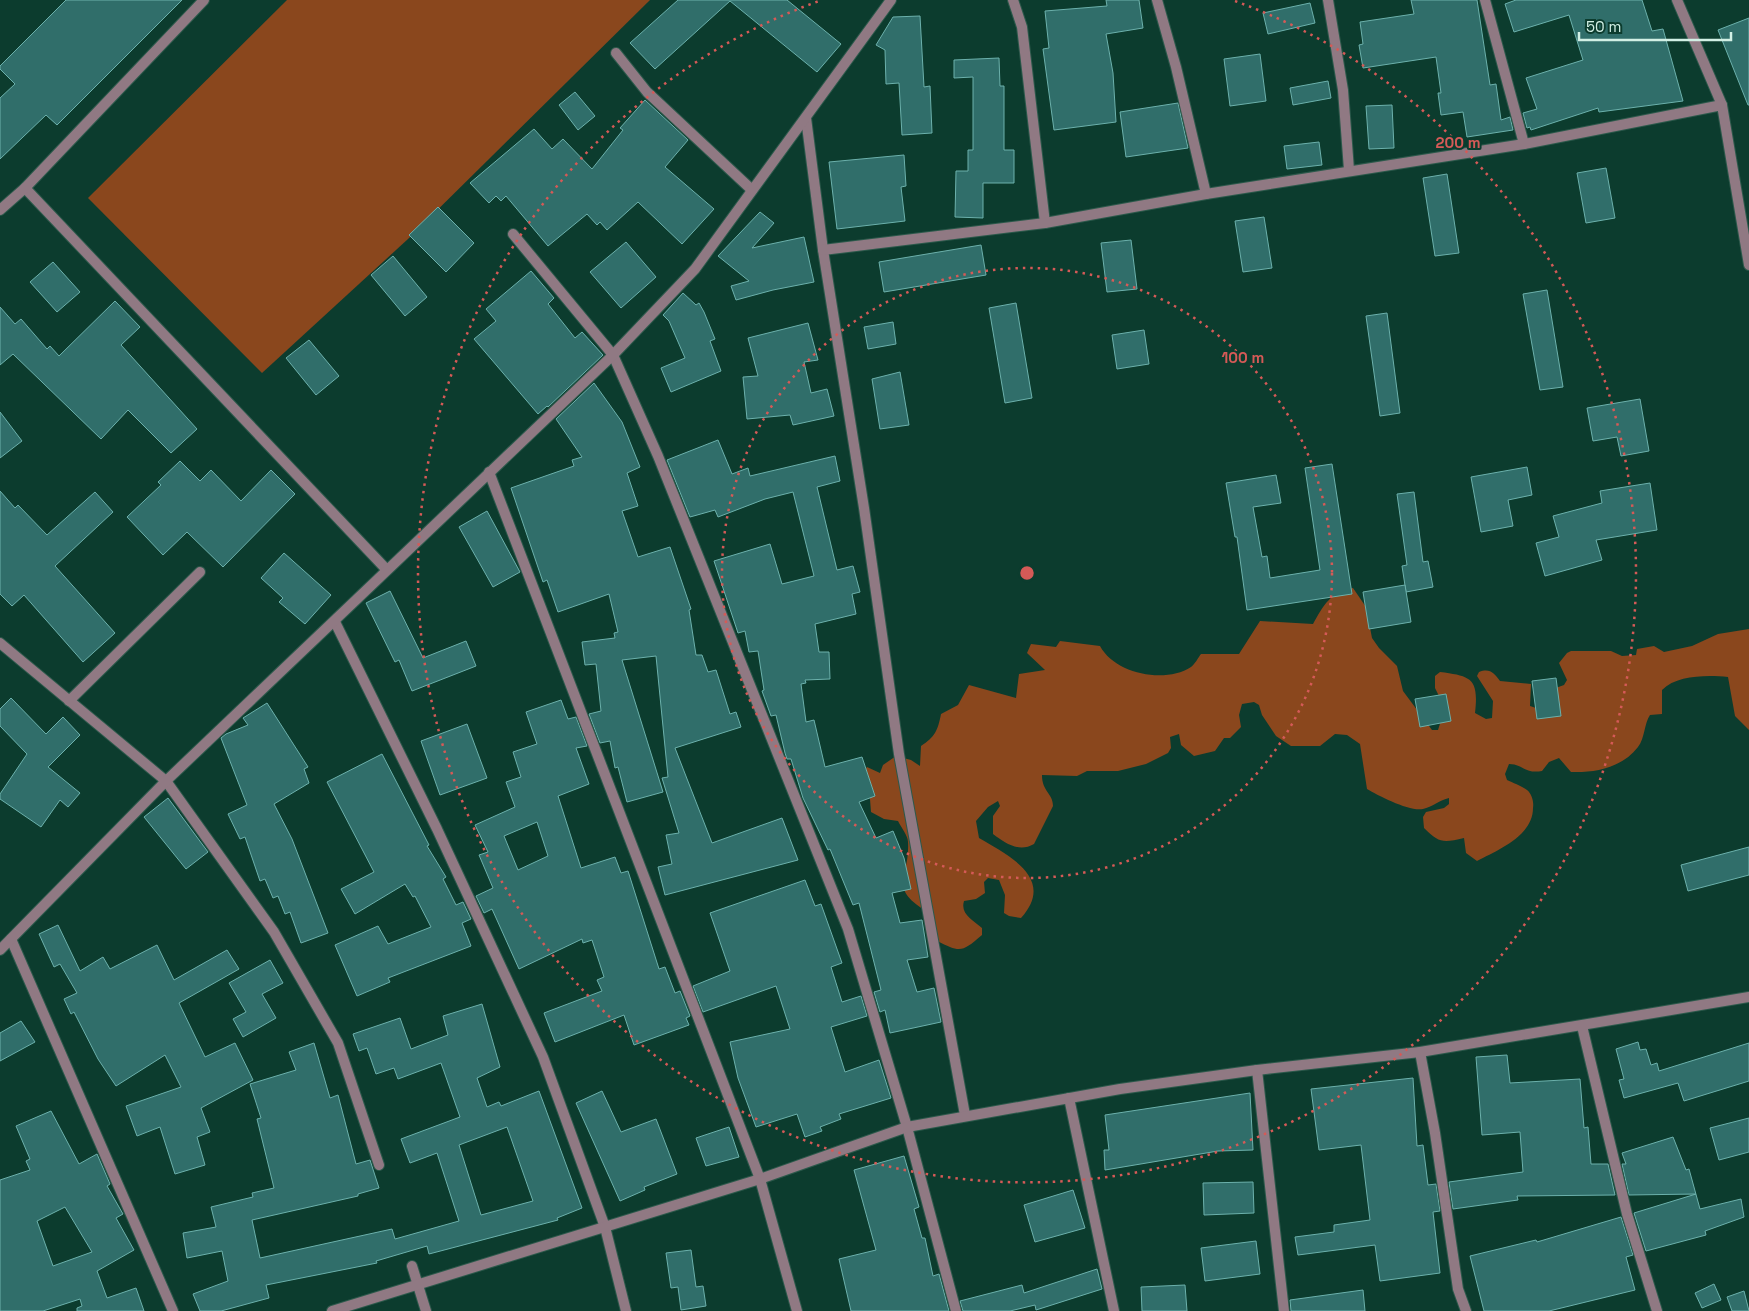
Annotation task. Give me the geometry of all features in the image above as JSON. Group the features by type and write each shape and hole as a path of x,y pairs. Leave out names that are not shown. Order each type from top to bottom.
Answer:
{"street":[{"path":"0,210 25,188 204,0"},
{"path":"0,950 166,781 335,622 386,569 613,355 695,269 891,0"},
{"path":"1014,0 1022,27 1045,223"},
{"path":"1157,0 1176,67 1206,194"},
{"path":"1328,0 1343,90 1349,170"},
{"path":"1485,0 1524,144"},
{"path":"1677,0 1722,105 1749,264"},
{"path":"616,53 647,92 752,190"},
{"path":"823,250 1045,223 1349,170 1524,144 1722,105"},
{"path":"806,118 823,250 864,508 899,754 966,1115"},
{"path":"25,188 386,569"},
{"path":"513,234 613,355 658,456 848,929 907,1127 956,1311"},
{"path":"489,472 760,1179 798,1311"},
{"path":"68,701 200,572"},
{"path":"335,622 437,829 543,1057 605,1227 626,1311"},
{"path":"2,649 166,781 274,932 338,1042 379,1165"},
{"path":"11,940 173,1311"},
{"path":"332,1311 419,1286 760,1179 907,1127 1069,1098 1257,1070 1420,1052 1749,997"},
{"path":"1582,1026 1627,1214 1657,1311"},
{"path":"1420,1052 1435,1132 1458,1289 1466,1311"},
{"path":"1257,1070 1284,1311"},
{"path":"1069,1098 1114,1311"},
{"path":"412,1266 426,1311"}],"shaded area":[{"path":"287,0 650,0 408,239 262,373 88,198"},
{"path":"1353,588 1366,607 1372,638 1397,666 1403,691 1432,730 1438,730 1445,708 1435,688 1435,676 1440,672 1459,675 1471,681 1476,692 1475,713 1486,719 1492,718 1493,701 1477,676 1479,672 1491,672 1500,681 1531,684 1530,706 1536,708 1553,689 1564,685 1567,680 1559,663 1571,651 1611,651 1622,656 1636,655 1637,649 1654,646 1664,652 1692,646 1718,634 1749,629 1749,730 1735,716 1728,677 1702,676 1676,681 1662,690 1662,714 1650,715 1638,747 1624,760 1616,764 1598,770 1571,772 1559,758 1549,762 1542,771 1536,772 1509,764 1505,774 1507,780 1525,789 1531,796 1533,806 1531,818 1527,827 1513,841 1477,861 1466,853 1464,838 1451,841 1438,839 1424,828 1423,817 1426,812 1444,808 1449,804 1449,798 1423,809 1410,808 1387,799 1367,789 1360,744 1347,735 1335,734 1320,746 1291,746 1276,736 1262,715 1259,705 1254,702 1242,704 1239,715 1241,727 1230,738 1224,738 1215,751 1194,756 1181,745 1179,734 1170,737 1171,748 1168,753 1146,764 1118,771 1087,771 1077,776 1042,775 1042,781 1053,802 1053,806 1034,844 1028,847 1012,846 993,834 993,816 1000,806 998,801 988,807 976,821 979,838 1004,853 1025,870 1031,880 1034,892 1031,904 1021,918 1004,913 1005,895 999,880 988,878 984,882 985,893 976,899 964,901 963,906 968,916 982,928 982,935 970,945 961,949 951,948 937,941 929,913 916,904 904,889 903,882 908,855 906,834 898,821 884,819 871,812 870,799 859,778 867,767 880,773 883,765 896,756 911,760 920,766 921,746 935,733 941,714 958,705 969,685 1016,698 1019,674 1045,670 1027,653 1031,644 1056,647 1060,641 1100,646 1107,656 1129,669 1141,673 1168,675 1191,667 1201,654 1239,654 1260,621 1313,624 1328,600 1339,592"}],"building":[{"path":"66,0 182,0 57,125 46,115 0,159 0,98 15,84 0,69 0,66"},
{"path":"678,0 787,0 841,44 817,72 730,1 655,69 630,43"},
{"path":"1106,0 1139,0 1143,28 1106,34 1113,73 1116,122 1054,130 1043,49 1049,48 1045,11 1107,6"},
{"path":"1411,0 1477,0 1490,85 1496,84 1501,120 1510,117 1513,130 1467,137 1463,112 1441,115 1438,93 1441,93 1436,57 1363,68 1359,45 1363,44 1360,22 1414,14"},
{"path":"1516,0 1642,0 1652,31 1663,29 1683,101 1599,112 1598,108 1531,130 1530,127 1527,128 1523,113 1537,109 1526,78 1583,60 1569,15 1514,32 1505,4"},
{"path":"1310,3 1315,23 1268,34 1263,13"},
{"path":"920,16 924,87 930,86 932,133 902,135 899,83 886,84 885,50 876,45 893,17"},
{"path":"1749,18 1749,105 1748,105 1718,30"},
{"path":"1260,54 1266,101 1230,106 1224,59"},
{"path":"999,58 1000,86 1004,86 1004,150 1014,150 1014,183 983,183 983,218 955,217 956,171 968,171 968,150 973,150 973,77 954,78 954,60"},
{"path":"1328,81 1331,98 1293,105 1290,88"},
{"path":"575,92 595,116 578,130 559,105"},
{"path":"645,100 688,140 665,167 714,209 682,244 638,202 607,230 600,222 597,225 587,214 548,246 506,196 501,201 496,196 489,203 470,183 534,129 552,149 563,139 592,169 623,130 620,128"},
{"path":"1178,103 1188,148 1126,157 1120,112"},
{"path":"1392,105 1394,148 1369,149 1366,106"},
{"path":"1319,142 1322,165 1287,169 1284,146"},
{"path":"904,155 906,186 901,187 905,221 837,229 829,162"},
{"path":"1606,168 1615,218 1586,223 1577,173"},
{"path":"1447,174 1459,253 1435,256 1423,178"},
{"path":"438,207 474,243 446,272 409,235"},
{"path":"760,212 774,223 752,248 804,237 814,282 736,300 731,286 749,281 718,256"},
{"path":"1264,217 1272,268 1243,272 1235,221"},
{"path":"1131,240 1137,289 1107,292 1101,243"},
{"path":"626,242 656,277 621,308 590,272"},
{"path":"981,245 986,275 884,292 879,262"},
{"path":"393,256 427,297 405,316 371,275"},
{"path":"53,262 80,292 57,312 30,282"},
{"path":"531,271 554,298 548,304 575,338 582,332 603,355 548,407 538,414 474,339 496,321 486,309"},
{"path":"1547,290 1563,387 1540,390 1523,294"},
{"path":"683,293 696,305 699,303 704,312 715,339 710,341 721,371 671,392 661,368 685,358 669,321 663,315"},
{"path":"115,301 140,327 121,345 197,429 171,453 128,410 101,439 13,354 0,365 0,307 15,324 21,319 47,349 50,346 59,356"},
{"path":"1016,303 1032,398 1005,403 989,308"},
{"path":"1387,313 1400,413 1380,416 1366,316"},
{"path":"893,322 896,344 868,349 864,327"},
{"path":"808,323 818,360 804,362 811,393 827,389 834,416 793,425 790,415 747,419 743,377 758,376 748,338"},
{"path":"1144,330 1149,364 1117,369 1112,335"},
{"path":"309,340 339,376 316,395 286,358"},
{"path":"900,372 909,425 880,429 872,379"},
{"path":"594,383 622,422 640,467 627,473 638,506 622,511 638,557 670,547 691,609 689,610 696,655 702,655 708,672 716,670 730,714 736,712 741,727 675,748 712,843 782,818 798,860 665,895 658,867 672,864 666,835 679,833 662,778 668,777 656,656 622,660 663,792 627,802 618,767 615,768 610,741 600,743 589,714 601,711 596,664 585,665 582,642 615,638 614,633 618,632 609,594 558,612 547,580 543,582 511,488 574,466 572,460 582,457 556,419"},
{"path":"1640,399 1649,451 1621,456 1617,437 1593,441 1587,408"},
{"path":"0,412 22,441 0,458"},
{"path":"718,440 732,474 748,468 750,476 835,456 840,481 817,487 837,570 853,566 860,592 852,594 856,614 815,624 819,652 829,652 830,679 805,680 806,683 801,684 806,722 814,720 825,767 862,757 875,796 859,802 876,838 893,831 904,858 911,889 892,893 900,923 922,920 928,957 907,960 917,992 934,988 941,1022 890,1033 885,1010 880,1012 874,992 881,990 859,903 853,905 830,849 828,850 803,798 791,759 787,759 785,753 776,715 771,716 762,691 764,690 758,651 749,652 745,631 738,633 714,561 770,544 782,584 814,576 793,492 765,499 718,517 715,510 690,517 667,460"},
{"path":"180,461 200,481 211,470 241,501 271,470 295,494 223,567 187,532 163,555 127,517 161,485 158,482"},
{"path":"1332,464 1352,594 1247,610 1237,537 1235,537 1226,483 1276,475 1281,503 1253,507 1262,557 1267,556 1270,578 1320,570 1305,468"},
{"path":"1527,467 1532,495 1508,500 1513,526 1481,532 1471,477"},
{"path":"1650,483 1657,530 1596,540 1602,560 1545,576 1536,543 1559,537 1553,516 1602,503 1600,491"},
{"path":"0,491 15,508 18,505 47,535 95,492 113,512 55,566 115,633 83,662 24,595 12,606 0,594"},
{"path":"1414,492 1423,562 1428,561 1433,587 1406,592 1402,566 1407,565 1397,494"},
{"path":"487,511 520,572 493,587 459,527"},
{"path":"284,553 331,595 305,624 279,602 283,598 261,578"},
{"path":"1405,585 1411,622 1369,629 1363,592"},
{"path":"390,591 423,658 466,641 476,666 412,691 399,660 395,662 366,603"},
{"path":"1556,678 1561,716 1537,719 1532,681"},
{"path":"1446,694 1451,721 1420,727 1415,699"},
{"path":"11,698 46,734 63,717 80,735 48,767 80,793 68,807 60,800 41,827 0,799 0,794 27,754 0,726 0,709"},
{"path":"561,700 568,719 576,717 587,746 576,748 589,784 558,796 581,868 615,857 621,873 628,871 659,969 665,967 675,993 680,991 690,1016 686,1018 689,1025 634,1045 624,1015 555,1042 544,1013 602,991 597,980 604,977 592,940 583,943 582,939 519,969 492,909 484,913 476,896 493,888 479,855 488,852 475,825 515,807 506,782 521,777 513,752 537,744 526,712","holes":["537,822 548,856 518,870 504,836"]},
{"path":"267,703 308,767 304,769 309,783 274,804 292,839 328,933 301,943 290,912 285,914 278,896 273,898 265,879 260,881 245,837 240,839 228,814 247,805 221,738 248,725 243,718"},
{"path":"467,724 487,778 440,795 421,741"},
{"path":"382,754 429,845 427,846 446,877 443,879 456,905 463,902 471,919 462,923 471,946 388,978 390,982 357,996 335,945 378,926 388,944 431,927 415,896 413,897 405,884 355,914 341,889 374,872 327,782"},
{"path":"168,798 208,852 186,869 144,817"},
{"path":"1749,847 1749,875 1688,891 1681,865"},
{"path":"805,880 815,906 821,904 842,963 831,967 842,1002 861,996 867,1016 831,1027 845,1072 879,1060 891,1098 839,1114 841,1119 820,1127 822,1131 805,1137 797,1114 756,1127 738,1078 730,1042 790,1029 776,986 703,1012 693,986 730,971 710,913"},
{"path":"58,925 80,971 103,957 110,969 157,945 174,980 227,950 239,969 179,1003 205,1057 235,1043 253,1080 201,1108 210,1132 197,1137 205,1165 175,1174 160,1127 137,1136 126,1106 181,1087 165,1055 116,1086 98,1059 74,1012 71,1014 64,999 77,993 60,964 54,967 39,934"},
{"path":"270,960 283,983 262,994 276,1018 243,1037 233,1019 246,1012 229,983"},
{"path":"482,1004 500,1067 477,1078 487,1107 499,1102 501,1106 539,1091 582,1208 557,1218 558,1220 429,1254 427,1246 376,1261 377,1263 266,1285 269,1298 221,1311 200,1311 193,1294 228,1281 222,1251 187,1258 183,1233 216,1227 211,1207 253,1197 252,1193 274,1188 257,1119 261,1118 250,1084 296,1070 289,1052 314,1043 330,1098 338,1095 356,1164 370,1160 379,1188 358,1194 358,1196 252,1220 260,1258 392,1229 395,1239 459,1221 437,1153 410,1163 401,1139 460,1117 441,1063 398,1079 394,1068 376,1074 367,1048 359,1051 353,1034 400,1018 411,1049 448,1035 443,1016","holes":["507,1127 533,1201 481,1215 459,1145"]},
{"path":"21,1021 35,1042 0,1061 0,1033"},
{"path":"1638,1042 1640,1050 1646,1049 1651,1065 1657,1063 1659,1071 1749,1043 1749,1081 1684,1101 1678,1083 1624,1098 1619,1080 1624,1079 1616,1049"},
{"path":"1507,1055 1510,1083 1580,1079 1584,1128 1588,1127 1591,1164 1608,1164 1615,1195 1517,1196 1518,1200 1453,1209 1449,1182 1523,1172 1520,1132 1482,1135 1476,1057"},
{"path":"1413,1078 1417,1146 1423,1145 1428,1185 1436,1184 1440,1211 1433,1212 1440,1273 1380,1281 1375,1245 1298,1255 1295,1237 1334,1232 1334,1225 1370,1220 1361,1145 1319,1150 1311,1089"},
{"path":"602,1091 621,1132 656,1119 677,1174 644,1187 645,1190 620,1201 576,1103"},
{"path":"1250,1093 1253,1150 1218,1151 1105,1170 1104,1150 1109,1150 1105,1115"},
{"path":"51,1111 79,1164 97,1154 110,1184 107,1186 123,1214 116,1218 134,1250 97,1271 107,1298 136,1288 144,1311 77,1311 77,1308 82,1306 80,1299 43,1311 0,1311 0,1180 30,1170 26,1161 30,1159 16,1126","holes":["65,1207 92,1252 53,1266 37,1221"]},
{"path":"1749,1118 1749,1152 1719,1160 1710,1128"},
{"path":"729,1127 739,1157 706,1166 696,1138"},
{"path":"1673,1137 1686,1170 1689,1169 1696,1194 1629,1195 1622,1164 1626,1164 1622,1153"},
{"path":"904,1156 919,1207 914,1209 922,1238 925,1238 933,1276 939,1274 949,1311 851,1311 839,1259 876,1250 854,1170"},
{"path":"1253,1182 1254,1213 1204,1215 1203,1183"},
{"path":"1073,1190 1085,1228 1035,1242 1024,1205"},
{"path":"1696,1194 1700,1209 1741,1199 1744,1217 1705,1231 1706,1235 1646,1251 1634,1213"},
{"path":"1621,1217 1633,1255 1626,1257 1635,1290 1549,1311 1484,1311 1470,1256 1536,1240 1537,1242"},
{"path":"1256,1241 1260,1274 1205,1281 1201,1248"},
{"path":"691,1250 696,1287 703,1286 706,1306 681,1310 678,1287 671,1288 666,1253"},
{"path":"1097,1269 1102,1289 1036,1310 1035,1305 1010,1311 963,1311 960,1301 1022,1285 1024,1293"},
{"path":"1714,1284 1721,1300 1702,1308 1695,1293"},
{"path":"1185,1285 1187,1311 1142,1311 1141,1287"},
{"path":"1363,1290 1365,1311 1291,1311 1290,1300"},
{"path":"1744,1291 1749,1311 1732,1311 1727,1297"}]}
